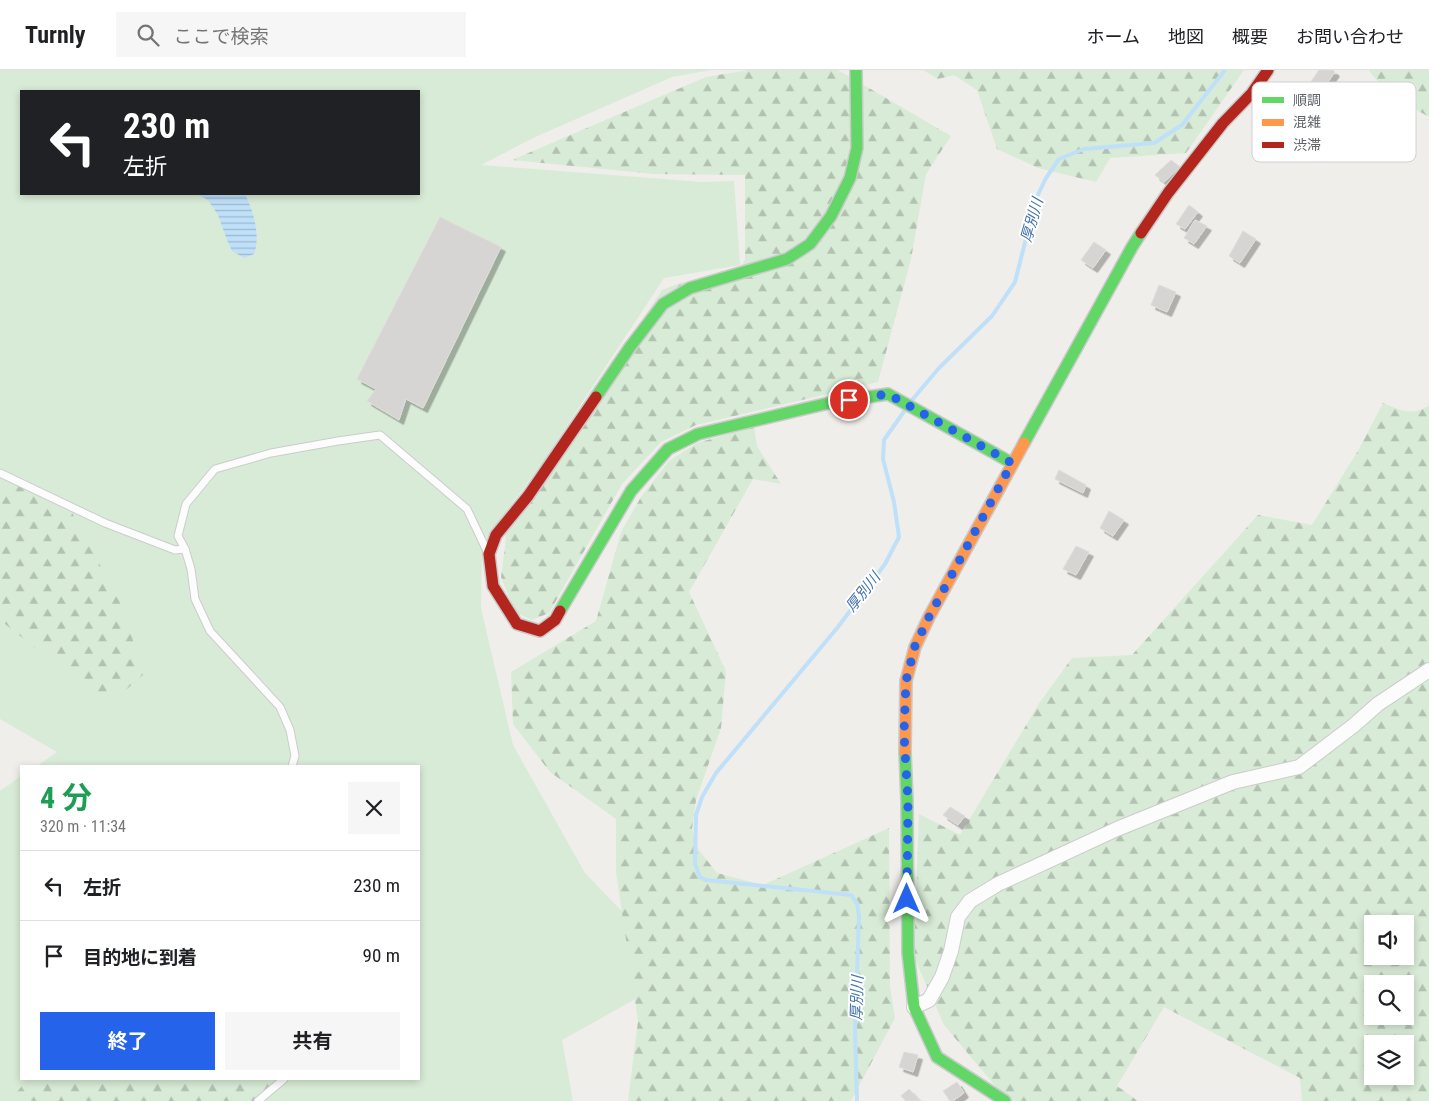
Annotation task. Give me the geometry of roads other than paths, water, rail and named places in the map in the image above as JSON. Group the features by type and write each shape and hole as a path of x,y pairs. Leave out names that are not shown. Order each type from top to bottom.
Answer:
{"street":[{"path":"856,70 857,148 850,178 831,216 810,244 787,259 690,288 663,304 630,347 528,496 496,535 489,554 492,586 517,624 540,631 556,620 631,491 668,449 698,434 829,403 888,394 1012,463"},
{"path":"1260,82 1268,70"},
{"path":"1005,1101 937,1057 914,1007 908,935 908,801 904,734 906,681 915,646 929,617 1132,247 1168,193 1223,123 1252,93"},
{"path":"914,1007 929,1000 942,977 952,951 958,917 970,901 998,884 1117,829 1233,782 1300,767 1378,704 1429,670"}],"lane":[{"path":"292,765 295,756 290,730 280,707 210,631 195,599 191,569 185,549 178,536 186,504 215,469 271,453 338,440 380,435 467,509 489,554"},
{"path":"0,473 105,523 175,550 185,549"},
{"path":"258,1101 283,1080"}],"water":[{"path":"199,195 245,195 251,208 256,231 257,239 254,254 244,258 232,251 218,215 208,200"}],"waterway":[{"name":"厚別川","path":"912,400 939,368 992,316 1015,282 1036,199 1046,178 1059,159 1084,149 1154,143 1182,125 1225,70"},
{"name":"厚別川","path":"857,1101 855,1030 859,916 857,903 851,895 706,880 700,877 695,864 696,815 702,797 716,773 838,627 885,564 899,537 894,502 883,459 884,440 905,410"}]}
